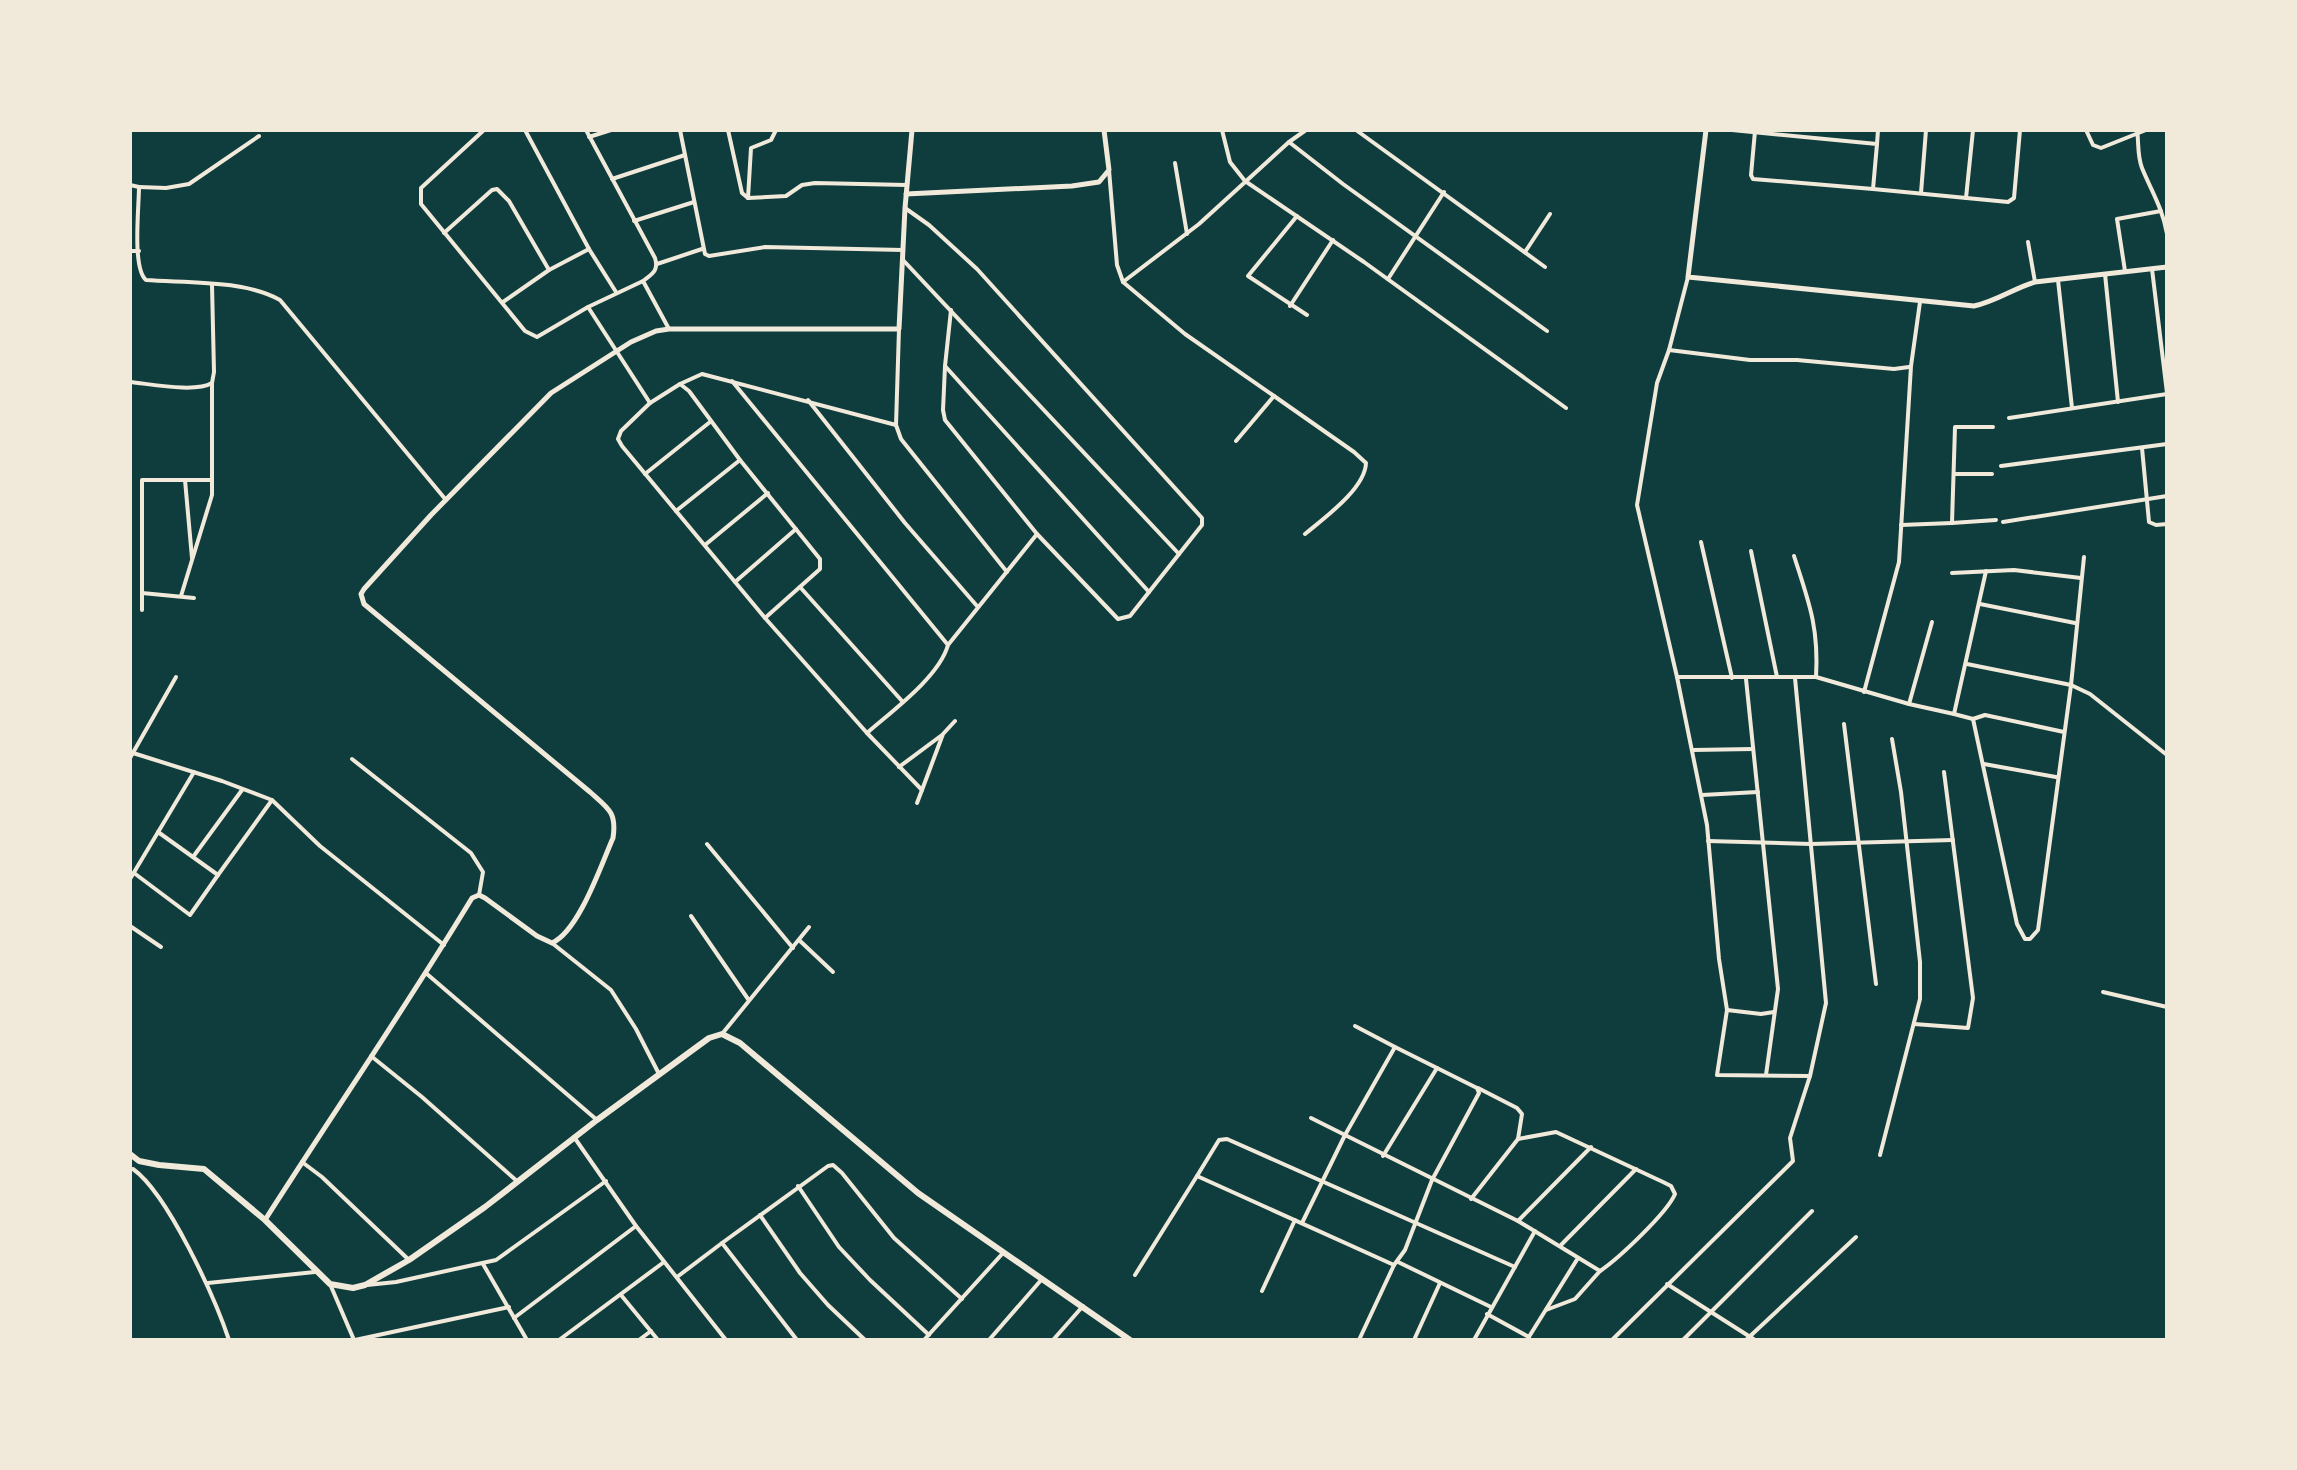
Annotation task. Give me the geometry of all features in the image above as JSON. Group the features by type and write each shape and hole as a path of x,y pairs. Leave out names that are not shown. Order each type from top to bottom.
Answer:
{"main road":[{"path":"130,1154 139,1161 204,1169 265,1220 330,1284 344,1289 365,1285 409,1260 518,1182 659,1074 709,1038 722,1034 740,1043 918,1193 1130,1340"}],"street":[{"path":"484,130 421,188 421,204 525,331 537,337 616,292 643,281 655,272 657,264 586,130"},
{"path":"525,130 589,249 616,292"},
{"path":"589,137 611,130"},
{"path":"680,130 702,249 709,256 765,247 904,250"},
{"path":"728,130 742,193 748,198 786,196 802,185 815,183 907,185"},
{"path":"748,198 751,148 771,140 776,130"},
{"path":"912,130 905,208 896,425 901,439 1008,573"},
{"path":"1104,130 1117,265 1123,282 1185,334 1366,463 1364,476 1343,501 1305,534"},
{"path":"1222,130 1230,162 1245,181 1333,240 1566,408"},
{"path":"1123,282 1187,234 1306,130"},
{"path":"1356,130 1545,267"},
{"path":"1706,130 1688,277 1657,383 1637,505 1702,795 1727,1010 1717,1075 1810,1076"},
{"path":"1732,130 1877,144"},
{"path":"1873,189 1878,130"},
{"path":"1921,193 1926,130"},
{"path":"1966,198 1973,130"},
{"path":"1755,131 1753,179 2008,202 2012,200 2020,130"},
{"path":"2086,130 2093,145 2101,148 2146,130"},
{"path":"2138,132 2142,168 2161,211 2167,234"},
{"path":"130,185 166,188 189,184 259,136"},
{"path":"1289,142 1547,331"},
{"path":"612,179 685,155"},
{"path":"1175,163 1187,234"},
{"path":"906,194 1090,184 1099,182 1109,170"},
{"path":"139,187 140,271 146,280 212,284 259,291 280,300 447,500"},
{"path":"444,233 492,190 497,189 509,201 549,270"},
{"path":"1388,279 1444,192"},
{"path":"634,221 694,202"},
{"path":"905,208 929,225 977,269 1202,518 1202,525 1130,616 1123,620 1118,619 1037,534 945,420 945,366 951,310"},
{"path":"2125,272 2117,219 2161,211"},
{"path":"1525,252 1550,214"},
{"path":"1297,216 1248,276 1307,315"},
{"path":"1290,306 1333,240"},
{"path":"2028,242 2035,282"},
{"path":"502,302 549,270 589,249"},
{"path":"657,264 702,249"},
{"path":"130,251 139,251"},
{"path":"903,260 1179,554"},
{"path":"1688,277 1974,306 1997,301 2035,282 2167,267"},
{"path":"2009,418 2167,394 2152,269"},
{"path":"2105,274 2118,402"},
{"path":"2058,280 2072,408"},
{"path":"643,281 669,329"},
{"path":"181,596 212,495 212,284"},
{"path":"1864,692 1899,562 1911,366 1920,302"},
{"path":"588,307 650,403"},
{"path":"552,943 562,938 577,917 613,838 614,816 590,792 364,604 361,594 551,393 615,352 656,331 899,329"},
{"path":"1669,350 1750,360 1797,360 1894,369 1911,366"},
{"path":"945,366 1149,592"},
{"path":"896,425 702,374 650,403 621,431 618,439 765,618 922,790"},
{"path":"732,381 948,645"},
{"path":"130,382 180,387 205,387 212,383"},
{"path":"680,384 689,391 821,564 820,569 765,618"},
{"path":"1236,441 1274,396"},
{"path":"808,400 905,523 977,606"},
{"path":"645,474 710,422"},
{"path":"1952,523 1955,427 1993,427"},
{"path":"2001,466 2167,444"},
{"path":"2142,447 2149,522 2154,525 2167,524"},
{"path":"676,511 740,460"},
{"path":"1954,474 1992,474"},
{"path":"142,610 142,480 212,480"},
{"path":"185,480 192,560"},
{"path":"704,546 768,493"},
{"path":"2003,522 2167,496"},
{"path":"1901,525 1996,520"},
{"path":"735,582 796,529"},
{"path":"867,733 945,657 948,645 977,606 1008,573 1037,534"},
{"path":"1701,542 1732,678"},
{"path":"1751,551 1777,678"},
{"path":"1794,556 1815,623 1818,645 1816,677"},
{"path":"1973,719 2017,924 2025,939 2030,939 2038,930 2056,777 2071,685 2084,557"},
{"path":"1952,573 2014,570 2081,578"},
{"path":"1954,714 1986,571"},
{"path":"800,587 902,701"},
{"path":"142,593 194,598"},
{"path":"1980,604 2076,623"},
{"path":"1909,704 1932,622"},
{"path":"1967,664 2071,685 2090,694 2167,755"},
{"path":"176,677 131,756 194,772 272,800 320,846 444,945"},
{"path":"1677,677 1816,677 1973,719 1985,715 2064,732"},
{"path":"1612,1340 1793,1161 1790,1138 1810,1076 1826,1003 1795,678"},
{"path":"1746,679 1778,989 1766,1075"},
{"path":"899,767 943,734 955,721"},
{"path":"1844,724 1876,984"},
{"path":"917,803 943,734"},
{"path":"1880,1155 1920,999 1920,962 1892,739"},
{"path":"1693,750 1753,749"},
{"path":"352,759 471,853 483,872 479,895"},
{"path":"1984,764 2056,777"},
{"path":"130,879 194,772"},
{"path":"1914,1024 1968,1028 1973,998 1944,772"},
{"path":"193,857 242,790"},
{"path":"1702,795 1758,792"},
{"path":"134,873 190,915 272,800"},
{"path":"158,832 218,875"},
{"path":"1708,841 1811,844 1953,840"},
{"path":"707,844 793,948"},
{"path":"479,895 552,943 611,990 659,1074"},
{"path":"265,1220 427,974 472,898 479,895"},
{"path":"691,916 748,999"},
{"path":"130,926 161,947"},
{"path":"722,1034 809,927"},
{"path":"799,940 833,972"},
{"path":"427,974 597,1120"},
{"path":"2103,992 2167,1007"},
{"path":"1727,1010 1769,1014 1776,1010"},
{"path":"1355,1026 1517,1108 1522,1114 1518,1139 1471,1199"},
{"path":"1302,1223 1345,1135 1395,1047"},
{"path":"371,1055 518,1182"},
{"path":"1383,1156 1437,1068"},
{"path":"1359,1340 1432,1180 1479,1093 1477,1088"},
{"path":"1311,1118 1518,1221 1600,1271"},
{"path":"1518,1139 1556,1132 1671,1186 1675,1194 1665,1208 1575,1299 1546,1310"},
{"path":"574,1137 636,1226 726,1340"},
{"path":"1135,1275 1222,1138 1324,1180 1515,1267"},
{"path":"1518,1221 1591,1147"},
{"path":"139,1161 132,1170 143,1176 168,1213 208,1283 229,1340"},
{"path":"302,1162 322,1177 409,1260"},
{"path":"677,1277 798,1186 833,1165 894,1238 962,1299"},
{"path":"1560,1246 1636,1169"},
{"path":"1197,1176 1491,1307"},
{"path":"365,1285 396,1282 496,1260 606,1181"},
{"path":"798,1186 839,1247 929,1335"},
{"path":"1683,1340 1812,1211"},
{"path":"760,1215 800,1273 865,1340"},
{"path":"1262,1291 1295,1220"},
{"path":"514,1318 636,1226"},
{"path":"1474,1340 1535,1231"},
{"path":"1747,1338 1856,1237"},
{"path":"722,1243 797,1340"},
{"path":"924,1340 1003,1252"},
{"path":"1487,1314 1528,1339 1578,1258"},
{"path":"559,1340 664,1262"},
{"path":"483,1264 527,1340"},
{"path":"208,1283 315,1272"},
{"path":"989,1340 1042,1279"},
{"path":"1414,1340 1440,1283"},
{"path":"330,1284 354,1340 509,1307"},
{"path":"1667,1284 1713,1312 1747,1338 1755,1340"},
{"path":"621,1295 658,1340"},
{"path":"1053,1340 1083,1306"},
{"path":"639,1340 651,1331"}]}
